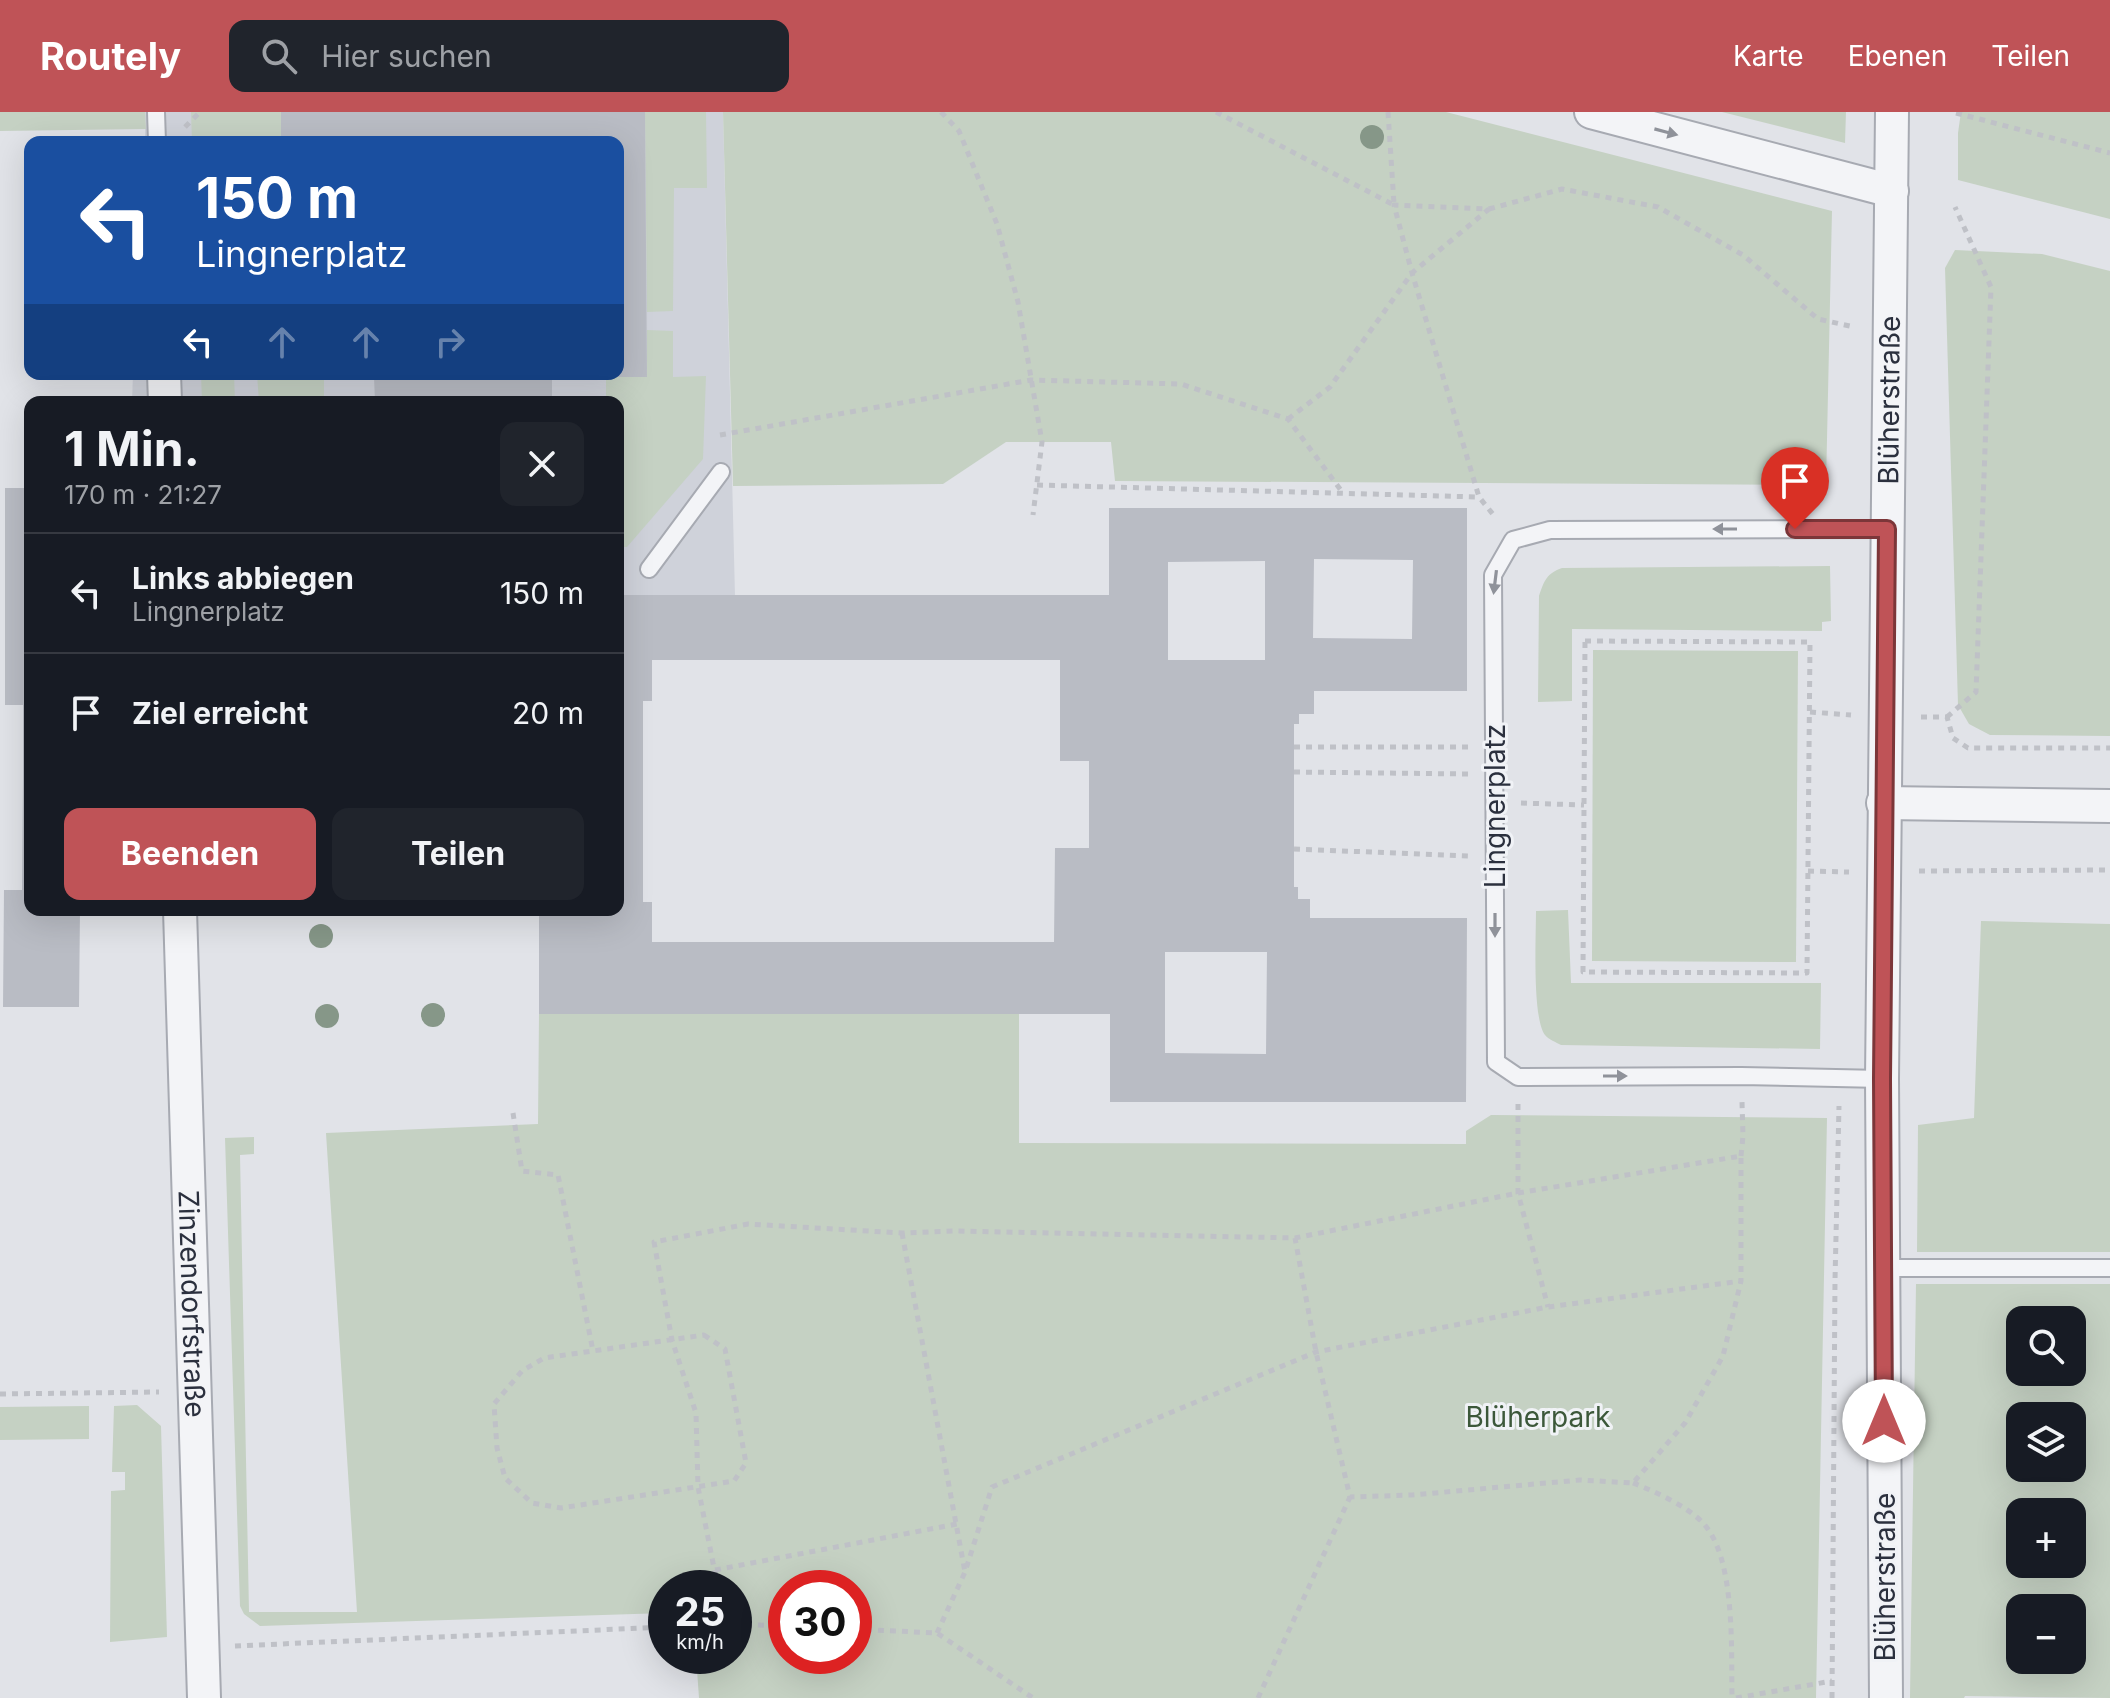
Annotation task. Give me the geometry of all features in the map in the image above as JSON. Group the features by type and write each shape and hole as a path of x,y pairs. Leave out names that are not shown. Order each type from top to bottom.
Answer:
{"street":[{"path":"1591,112 1892,191"},
{"name":"Blüherstraße","path":"1886,1698 1883,803 1892,112"},
{"path":"1883,803 2110,806"},
{"name":"Zinzendorfstraße","path":"180,916 204,1698"}],"lane":[{"path":"156,112 157,136"},
{"path":"649,569 721,472"},
{"path":"1513,540 1550,530 1887,529"},
{"name":"Lingnerplatz","path":"1513,540 1493,575 1496,1062 1518,1077"},
{"path":"1518,1077 1882,1079"},
{"path":"1883,1268 2110,1268"}],"path":[{"path":"941,112 959,131 997,224 1018,302 1042,442 1033,515"},
{"path":"1216,112 1394,205 1489,209 1562,189 1658,207 1743,255 1818,319 1890,335"},
{"path":"1388,112 1394,205 1412,273 1479,497 1513,540"},
{"path":"1956,113 2110,153"},
{"path":"1885,717 1947,717 1976,692 1991,287 1955,207"},
{"path":"1288,419 1330,387 1412,273 1489,209"},
{"path":"720,435 1031,380 1181,384 1288,419 1343,493"},
{"path":"1037,485 1479,497"},
{"path":"1585,641 1810,642 1807,973 1583,972 1584,805 1585,641"},
{"path":"1947,717 1953,738 1968,748 2110,748"},
{"path":"1294,747 1495,747"},
{"path":"1294,772 1494,774"},
{"path":"1536,803 1584,805"},
{"path":"1294,849 1495,857"},
{"path":"1883,872 2110,870"},
{"path":"1518,1077 1518,1193 1548,1307"},
{"path":"1832,1698 1840,1077"},
{"path":"513,1113 522,1171 558,1175 593,1351"},
{"path":"1633,1483 1685,1423 1723,1356 1741,1281 1742,1118"},
{"path":"957,1524 715,1570 698,1487 696,1413 672,1340 654,1242 748,1224 902,1233 955,1231 1295,1238 1518,1193 1741,1156"},
{"path":"902,1233 965,1572"},
{"path":"1258,1698 1350,1497 1316,1352 1295,1238"},
{"path":"937,1633 965,1572 992,1487 1316,1352 1548,1307 1741,1281"},
{"path":"704,1335 725,1349 746,1463 734,1481 561,1508 532,1503 505,1478 497,1448 494,1404 522,1371 544,1358 672,1340 704,1335"},
{"path":"0,1394 194,1392"},
{"path":"1350,1497 1412,1495 1580,1480 1633,1483 1663,1494 1703,1522 1718,1545 1725,1569 1734,1698 1832,1681"},
{"path":"202,1647 648,1628"},
{"path":"872,1630 937,1633 1033,1698"}],"shaded area":[{"path":"145,112 723,112 735,596 624,595 624,396 132,396 133,380 624,380 624,136 145,136"}],"green space":[{"path":"0,112 145,112 146,129 0,131"},
{"path":"191,112 281,112 281,136 192,136"},
{"path":"645,112 706,112 707,188 674,188 673,311 647,312"},
{"path":"723,112 1446,112 1832,211 1826,485 1115,481 1111,442 1006,442 943,484 733,486"},
{"path":"1722,112 1846,112 1845,143"},
{"path":"1961,112 2110,112 2110,219 1958,180"},
{"path":"1955,250 2042,254 2110,271 2110,736 1990,735 1969,724 1958,705 1945,268"},
{"path":"647,330 673,331 673,377 706,376 703,459 624,547 624,396 606,396 606,380 647,377"},
{"path":"201,380 234,380 235,396 202,396"},
{"path":"257,380 324,380 324,396 259,396"},
{"path":"1830,566 1831,621 1822,622 1822,631 1572,629 1572,701 1538,702 1539,596 1547,578 1557,570"},
{"path":"1593,650 1798,651 1796,962 1592,961"},
{"path":"1568,910 1571,983 1821,983 1820,1049 1561,1045 1553,1041 1545,1035 1538,1012 1536,911"},
{"path":"1981,921 2110,924 2110,1252 1917,1252 1918,1125 1974,1118"},
{"name":"Blüherpark","path":"539,1014 1019,1014 1019,1143 1466,1144 1466,1131 1491,1115 1827,1118 1816,1698 699,1698 697,1674 752,1674 752,1570 648,1570 648,1614 260,1626 244,1614 240,1606 225,1138 254,1137 254,1154 240,1155 249,1612 357,1612 326,1133 538,1124"},
{"path":"1916,1284 2110,1284 2110,1698 1910,1698"},
{"path":"137,1405 161,1426 167,1637 110,1642 111,1491 125,1490 125,1472 112,1472 114,1406"},
{"path":"89,1406 89,1439 0,1440 0,1407"}],"building":[{"path":"281,112 645,112 647,377 624,377 624,136 281,136"},
{"path":"374,380 552,380 552,396 375,396"},
{"path":"5,488 24,488 24,916 80,916 79,1007 3,1007 4,890 22,890 23,778 23,705 5,705"},
{"path":"1109,508 1467,508 1467,691 1314,691 1314,714 1299,714 1299,724 1294,724 1294,887 1298,887 1298,899 1310,899 1310,918 1467,918 1466,1102 1110,1102 1110,1014 539,1014 539,916 624,916 624,595 1109,595","holes":["1314,559 1413,560 1412,639 1313,638","1265,561 1265,660 1168,660 1168,562","652,660 1060,660 1060,761 1089,761 1089,848 1055,848 1054,942 652,942 652,902 643,902 643,701 652,701","1165,952 1267,952 1266,1054 1165,1053"]}],"route":[{"path":"1795,529 1887,529 1882,1079 1884,1421"}]}
